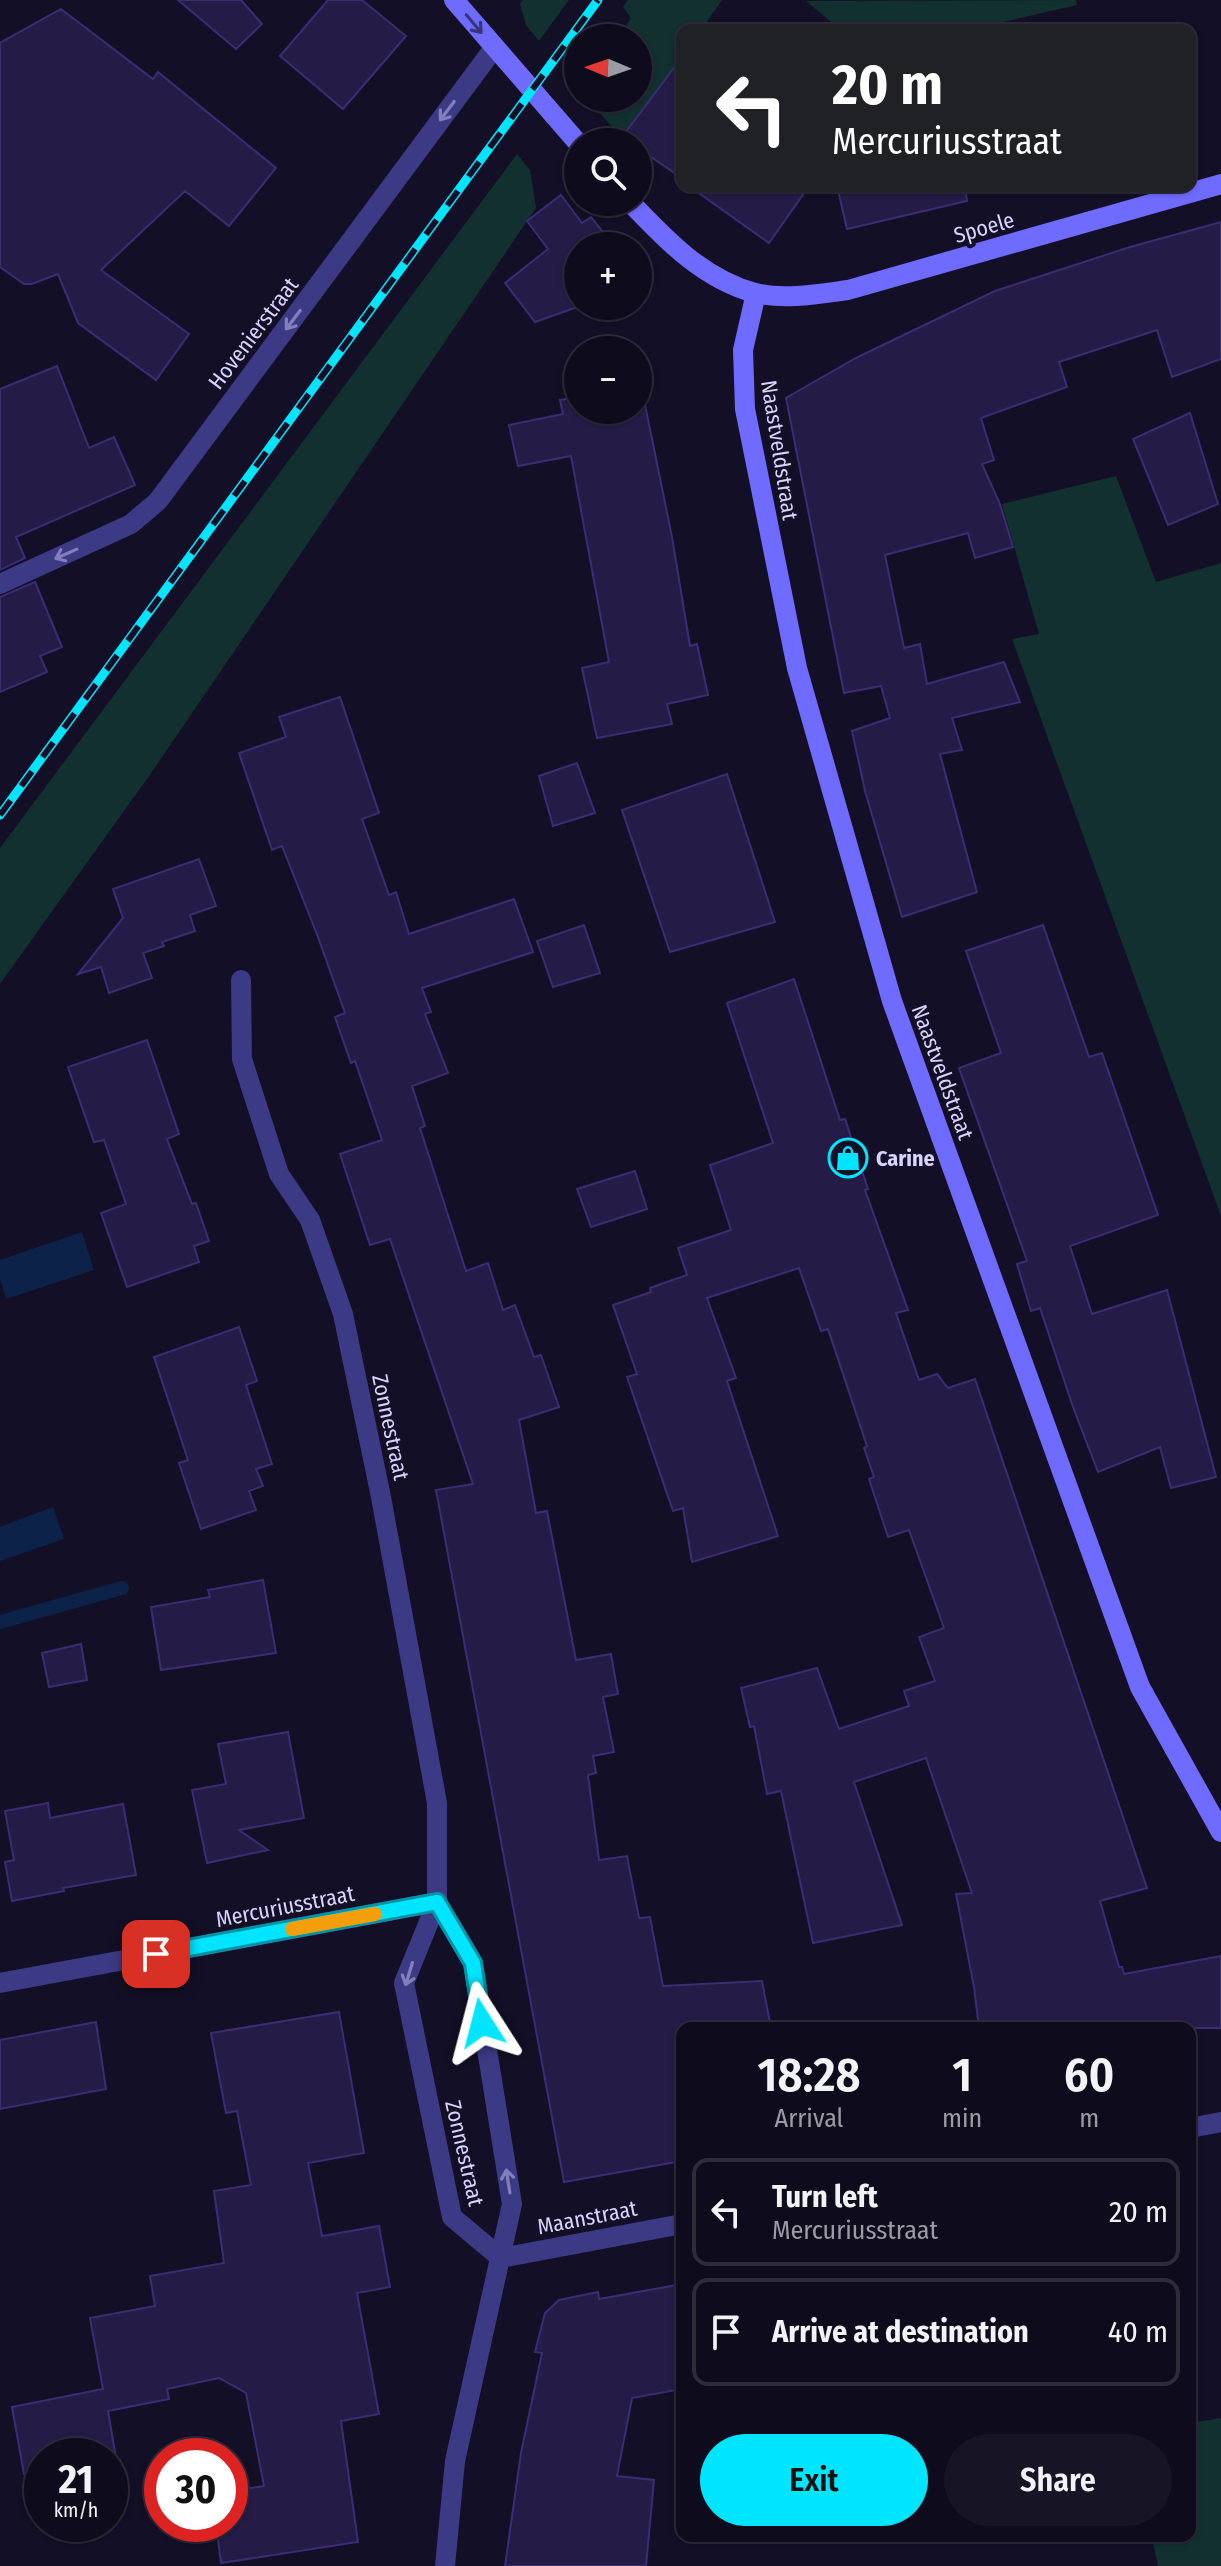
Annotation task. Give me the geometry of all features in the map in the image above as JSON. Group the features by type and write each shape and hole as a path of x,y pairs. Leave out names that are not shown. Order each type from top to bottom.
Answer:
{"street":[{"path":"454,0 565,128"},
{"name":"Hovenierstraat","path":"0,584 131,524 158,501 494,48"},
{"name":"Spoele","path":"1196,191 1221,184"},
{"name":"Spoele","path":"643,216 666,241 712,276 756,293 803,296 848,290 1193,192"},
{"name":"Naastveldstraat","path":"756,293 743,350 745,409 797,668 892,1001 1140,1687 1221,1832"},
{"name":"Zonnestraat","path":"241,980 242,1059 279,1174 310,1220 343,1314 381,1497 437,1803 437,1902 404,1983 452,2217 501,2258"},
{"name":"Zonnestraat","path":"437,1902 473,1963 512,2204 455,2461 445,2566"},
{"name":"Mercuriusstraat","path":"0,1983 437,1902"},
{"path":"1196,2127 1221,2122"},
{"name":"Maanstraat","path":"501,2258 676,2225"}],"green space":[{"path":"523,0 569,0 539,41 526,25 520,4"},
{"path":"628,0 722,0 705,24 676,24 676,65 652,97 652,24 627,24 631,18 623,7"},
{"path":"1076,0 1077,5 995,24 834,24 806,1"},
{"path":"598,112 641,112 629,128 613,128"},
{"path":"517,154 530,170 536,208 154,769 0,984 0,848"},
{"path":"1116,476 1156,582 1221,563 1221,1216 1012,639 1039,634 1002,504"},
{"path":"1221,2418 1221,2566 1158,2566 1153,2542 1196,2542 1196,2422"}],"water":[{"path":"82,1232 94,1270 6,1299 0,1278 0,1260"},
{"path":"53,1507 64,1539 0,1561 0,1527"}],"building":[{"path":"178,0 241,0 262,24 236,49"},
{"path":"328,0 362,0 406,36 343,109 280,56"},
{"path":"61,9 153,79 158,72 276,168 229,226 185,191 101,270 189,334 156,380 78,323 58,274 24,284 0,267 0,43"},
{"path":"676,65 676,174 652,158 652,128 629,128 641,112 652,112 652,97"},
{"path":"697,192 805,192 769,243"},
{"path":"838,192 966,192 967,201 847,229"},
{"path":"561,195 564,199 564,216 577,216 582,223 591,217 603,232 564,232 564,312 535,322 505,283 548,249 527,221"},
{"path":"1221,222 1221,359 1172,377 1157,330 1059,362 1067,387 981,418 994,460 982,464 1000,504 1013,547 975,558 968,533 885,555 904,648 920,644 927,684 1004,662 1020,702 952,718 962,750 940,754 977,892 902,917 865,791 852,731 890,718 881,686 844,693 786,398 856,358 995,291 1130,247"},
{"path":"57,366 89,448 114,437 135,485 16,537 25,558 0,570 0,389"},
{"path":"564,399 564,424 649,424 690,646 697,644 708,695 667,704 672,724 597,738 582,668 609,662 571,456 518,466 509,425 563,414 560,400"},
{"path":"1190,413 1218,504 1168,525 1133,439"},
{"path":"35,582 62,647 40,656 47,672 0,692 0,597"},
{"path":"340,697 379,813 362,819 389,895 396,892 409,934 514,899 533,952 422,988 431,1012 425,1014 448,1073 412,1086 425,1126 420,1128 466,1271 488,1263 503,1310 515,1305 534,1357 541,1355 559,1407 519,1420 536,1513 547,1511 576,1660 611,1654 618,1694 603,1697 614,1752 593,1756 596,1773 588,1775 599,1860 627,1856 639,1918 650,1917 663,1986 762,1981 770,2022 676,2022 676,2162 564,2182 436,1490 473,1484 390,1239 370,1245 340,1154 382,1140 355,1061 351,1063 335,1017 345,1013 318,937 282,846 272,850 239,753 286,737 279,717"},
{"path":"577,763 595,813 553,826 539,776"},
{"path":"727,774 775,922 670,952 622,810"},
{"path":"199,859 216,906 190,915 195,931 162,942 164,946 143,953 152,978 109,993 101,967 78,974 123,918 113,889"},
{"path":"584,925 600,973 553,987 537,941"},
{"path":"1043,925 1089,1057 1102,1053 1158,1215 1070,1246 1092,1314 1167,1290 1216,1477 1171,1488 1160,1447 1098,1472 1040,1308 1031,1311 1017,1264 1027,1261 959,1068 1001,1053 966,951"},
{"path":"794,979 840,1120 845,1119 868,1189 865,1190 908,1310 896,1313 919,1380 937,1374 948,1388 975,1379 1147,1888 1100,1901 1119,1967 1122,1967 1124,1974 1221,1956 1221,2028 1196,2028 1196,2022 978,2022 956,1894 972,1893 926,1758 854,1782 902,1925 813,1943 781,1791 767,1794 754,1726 750,1727 741,1688 817,1668 839,1729 909,1706 904,1691 935,1681 919,1637 944,1628 909,1530 888,1537 869,1479 874,1477 864,1448 867,1446 828,1329 821,1331 799,1268 707,1298 736,1378 727,1381 778,1536 692,1562 683,1508 673,1511 627,1377 637,1374 613,1305 687,1275 678,1248 731,1230 710,1165 773,1143 727,1003"},
{"path":"147,1040 179,1134 167,1139 192,1204 196,1203 209,1241 194,1246 199,1262 127,1287 101,1213 126,1204 104,1140 94,1142 68,1067"},
{"path":"635,1171 647,1209 591,1227 577,1189"},
{"path":"239,1327 257,1381 246,1385 272,1464 256,1469 263,1486 249,1491 256,1510 201,1529 179,1463 188,1460 154,1357"},
{"path":"263,1580 276,1653 161,1670 151,1607 210,1597 208,1590"},
{"path":"81,1644 87,1680 49,1687 42,1653"},
{"path":"288,1732 304,1818 239,1830 268,1850 207,1863 192,1790 226,1784 218,1744"},
{"path":"48,1803 50,1818 123,1804 136,1875 12,1901 5,1862 14,1860 5,1811"},
{"path":"339,2012 364,2153 308,2163 322,2236 379,2226 390,2287 357,2293 379,2414 341,2421 358,2542 221,2563 218,2542 248,2542 248,2488 264,2486 246,2393 219,2378 167,2389 169,2399 108,2411 113,2438 24,2438 24,2474 12,2407 103,2389 90,2318 155,2306 150,2276 224,2263 214,2191 251,2185 237,2111 226,2113 211,2033"},
{"path":"96,2022 106,2089 0,2109 0,2040"},
{"path":"676,2285 676,2390 632,2398 617,2476 654,2480 646,2566 505,2566 521,2453 542,2353 535,2352 545,2313 559,2300 598,2292 599,2299"}],"waterway":[{"path":"0,1622 122,1588"}],"railway":[{"path":"0,815 598,0"}],"slow traffic":[{"path":"292,1929 375,1914"}],"place":[{"name":"Carine","path":"848,1158"}],"route":[{"path":"156,1954 437,1902 473,1963 482,2023"}]}
